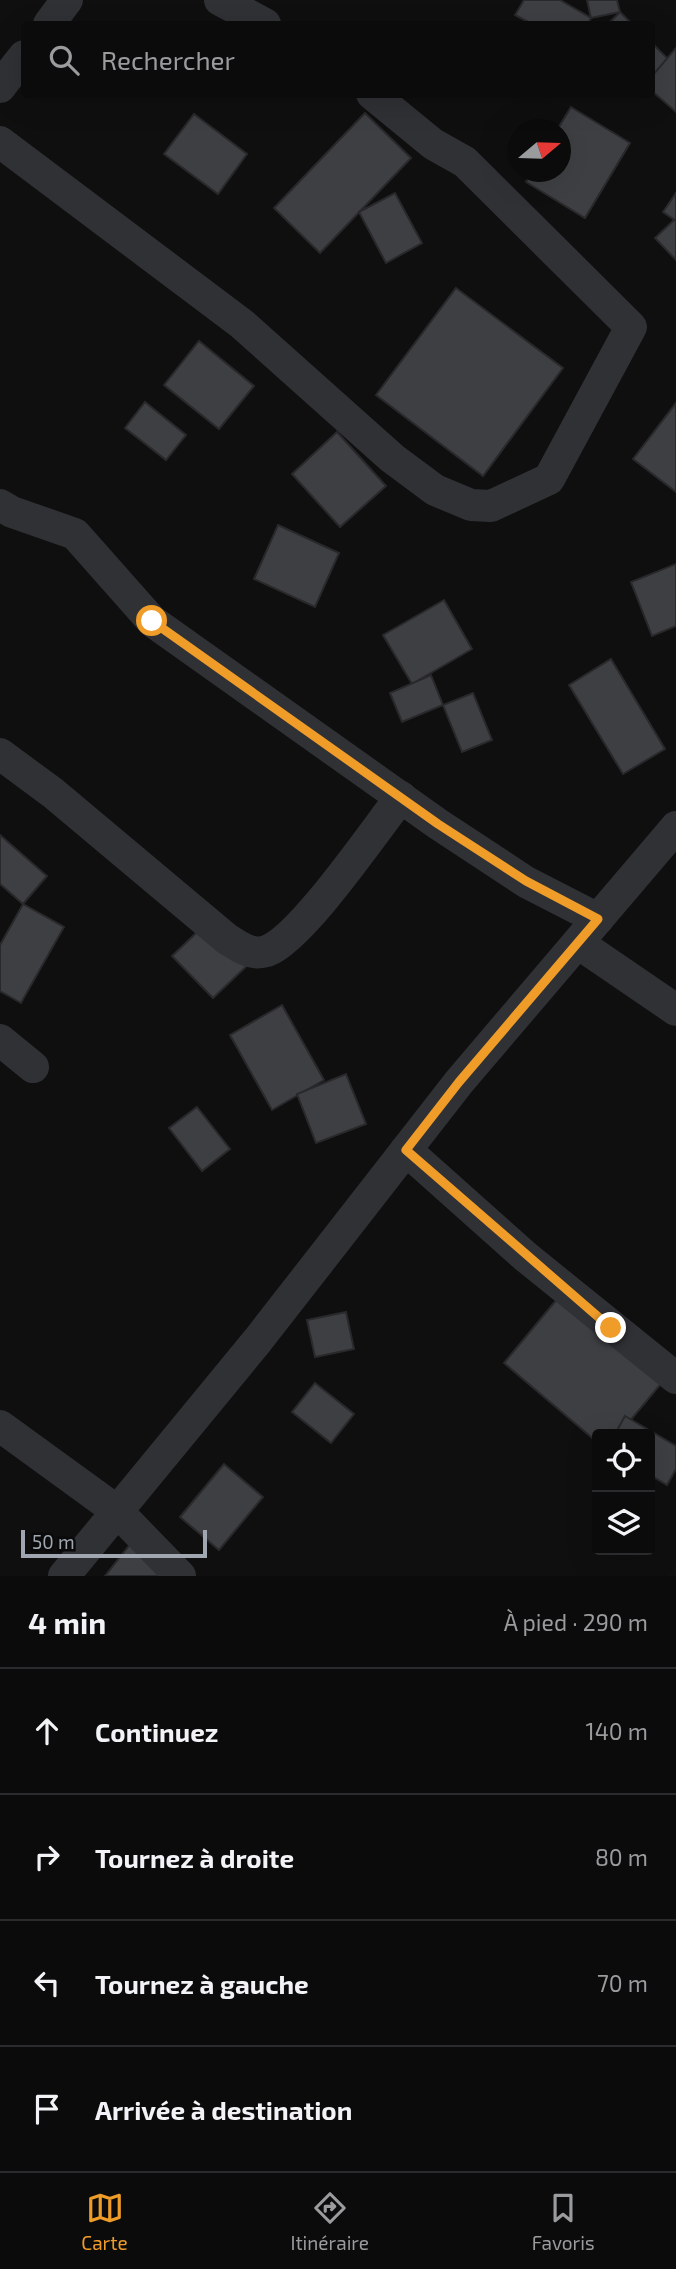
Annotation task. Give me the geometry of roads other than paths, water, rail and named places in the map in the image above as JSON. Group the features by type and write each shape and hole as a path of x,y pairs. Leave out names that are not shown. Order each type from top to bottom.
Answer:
{"street":[{"path":"51,21 68,0"},
{"path":"220,0 259,21"},
{"path":"0,88 21,60"},
{"path":"0,142 242,324 392,458 435,490 471,505 491,506 549,479 631,327 465,162 433,144 377,98"},
{"path":"0,505 12,512 75,534 152,621 401,797 526,881 598,919"},
{"path":"0,754 247,952 265,951 285,940 330,890 401,797"},
{"path":"64,1576 258,1340 459,1082 676,827"},
{"path":"578,943 676,1010"},
{"path":"0,1041 33,1067"},
{"path":"406,1150 526,1257 676,1378"},
{"path":"0,1426 117,1511 180,1576"}]}
